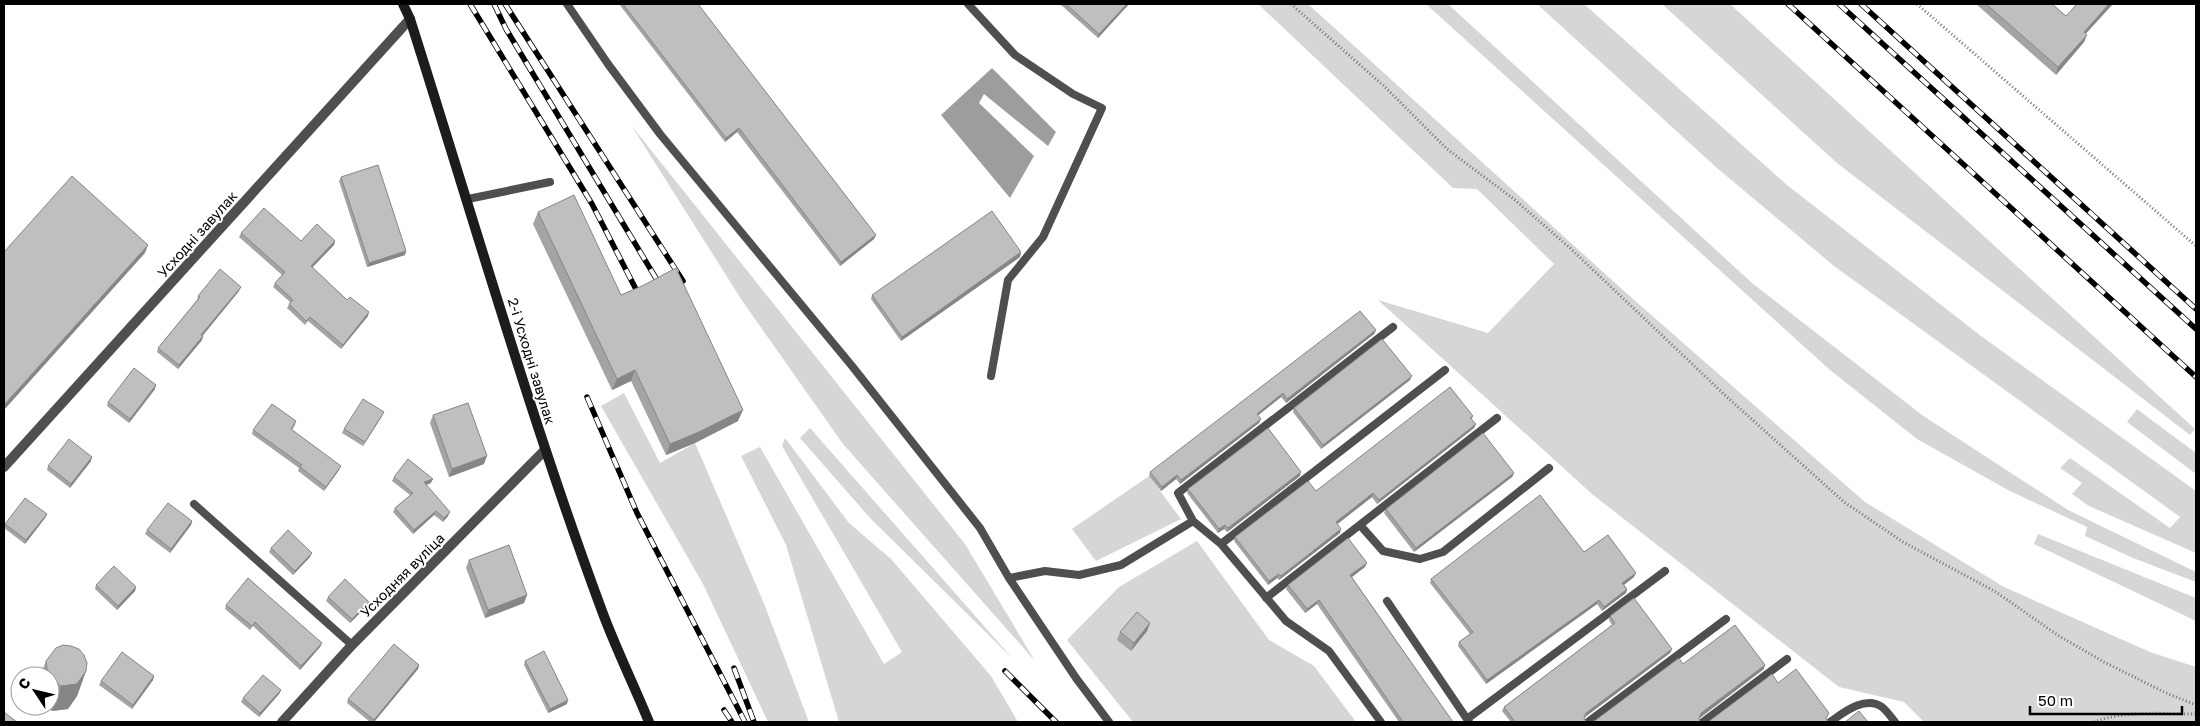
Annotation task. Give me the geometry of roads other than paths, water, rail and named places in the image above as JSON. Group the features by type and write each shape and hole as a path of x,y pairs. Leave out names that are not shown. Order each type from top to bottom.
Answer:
{"street":[{"name":"2-і Усходні завулак","path":"402,4 410,19 468,199 545,450 602,613 649,722"},
{"name":"Усходні завулак","path":"4,468 410,19"},
{"name":"Усходняя вуліца","path":"282,722 352,645 545,450"}],"lane":[{"path":"567,4 608,64 660,134 852,366 980,528 1009,578 1076,678 1109,722"},
{"path":"968,4 1015,55 1073,94 1102,108 1043,237 1008,280 991,376"},
{"path":"468,199 550,182"},
{"path":"1382,722 1329,651 1286,621 1221,544 1193,521 1178,493 1393,327"},
{"path":"1221,544 1445,370"},
{"path":"1266,598 1497,418"},
{"path":"1360,525 1383,551 1420,559 1443,552 1549,468"},
{"path":"194,504 352,645"},
{"path":"1009,578 1045,571 1079,575 1121,564 1193,521"},
{"path":"1387,601 1468,721 1665,572"},
{"path":"1588,722 1726,619"},
{"path":"1703,722 1787,659"},
{"path":"1830,722 1850,708 1868,704 1880,706 1895,722"}],"railway":[{"path":"470,4 592,204 640,297"},
{"path":"494,4 506,29 660,285"},
{"path":"505,4 683,281"},
{"path":"1788,4 2196,377"},
{"path":"1839,4 2196,329"},
{"path":"1861,4 2196,309"},
{"path":"587,397 637,513 745,722"},
{"path":"734,668 754,722"},
{"path":"1005,671 1056,722"},
{"path":"724,710 732,722"}]}
